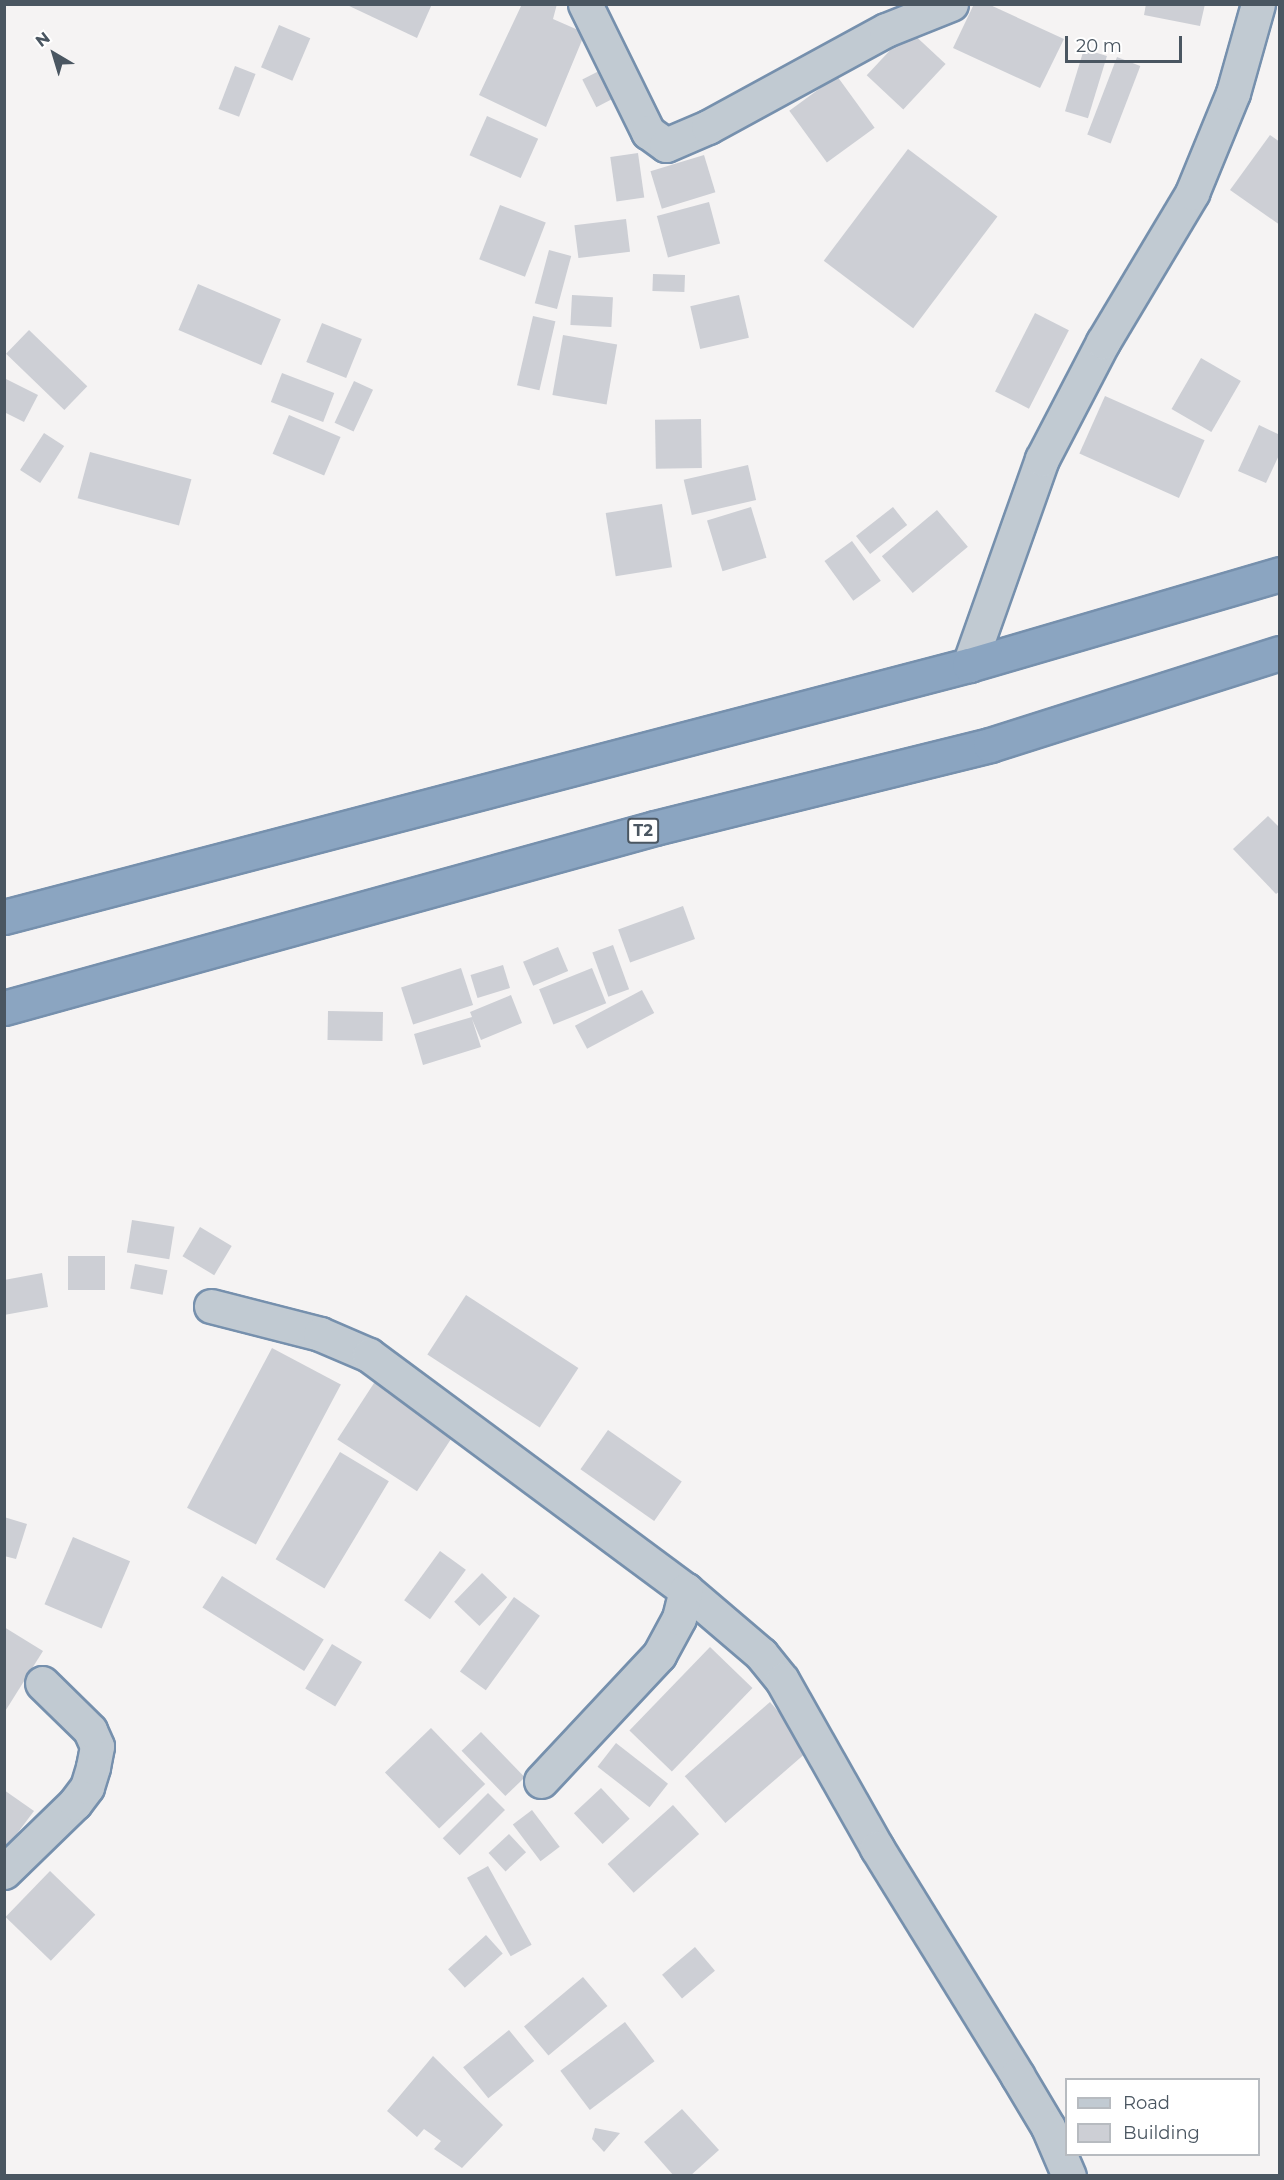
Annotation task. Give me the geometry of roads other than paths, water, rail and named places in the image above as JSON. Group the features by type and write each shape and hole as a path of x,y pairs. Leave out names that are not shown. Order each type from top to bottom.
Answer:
{"highway":[{"path":"4,917 969,665 1280,574"},
{"name":"T2","path":"4,1008 655,828 990,745 1280,653"}],"street":[{"path":"585,4 648,132 654,140 666,145 708,127 886,30 951,4"},
{"path":"969,665 1042,459 1103,342 1192,193 1233,93 1258,4"},
{"path":"211,1306 320,1334 369,1355 686,1590 742,1635 782,1680 876,1848 1023,2084 1069,2175"},
{"path":"541,1781 659,1655 679,1618 686,1590"},
{"path":"4,1872 75,1803 87,1787 93,1767 97,1746 90,1730 42,1683"}]}
